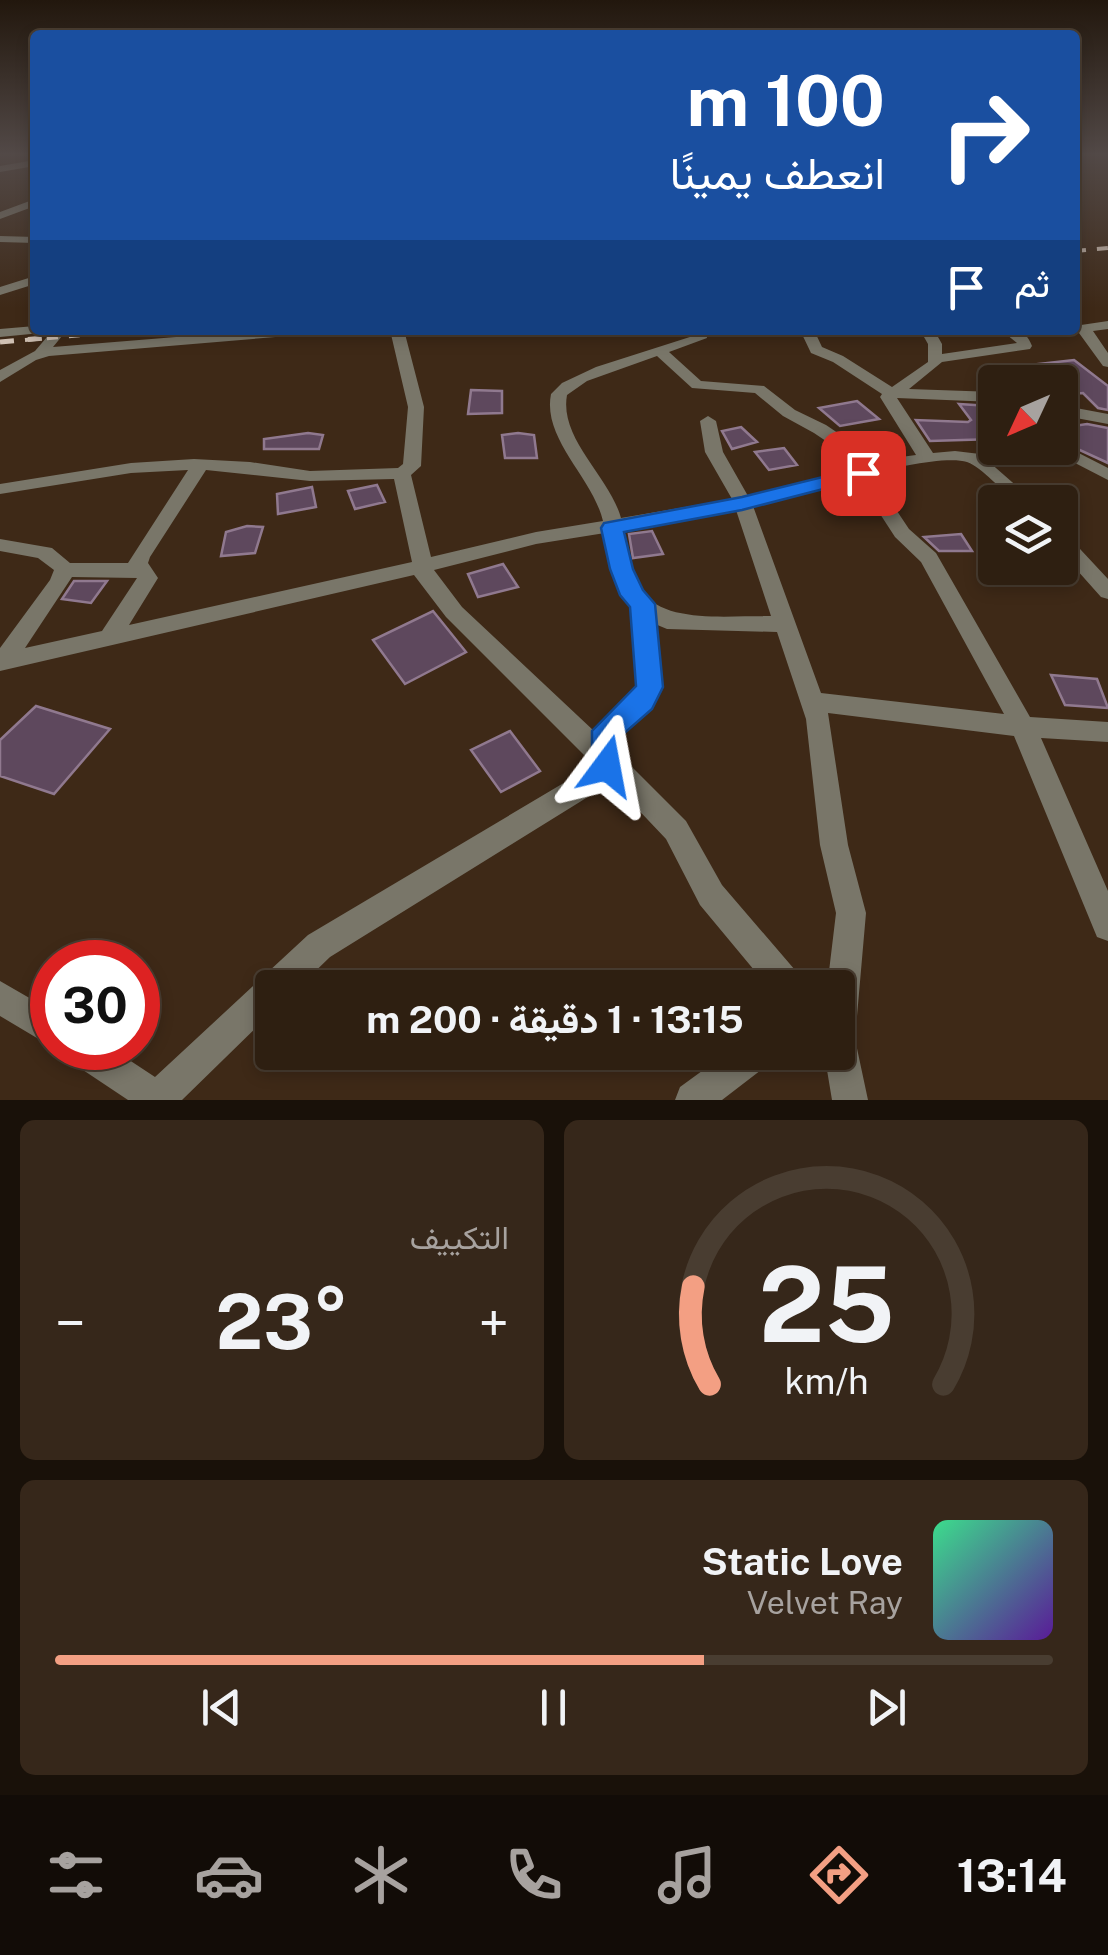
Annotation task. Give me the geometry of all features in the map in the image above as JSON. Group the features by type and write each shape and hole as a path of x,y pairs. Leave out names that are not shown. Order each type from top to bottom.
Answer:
{"street":[{"path":"0,216 27,205"},
{"path":"0,240 30,240"},
{"path":"0,290 30,281"},
{"path":"1108,325 1086,328 1108,363"},
{"path":"0,333 30,330"},
{"path":"0,377 40,354 56,335"},
{"path":"40,354 255,335"},
{"path":"0,489 131,468 201,464 250,466 310,476 402,472 412,466 416,407 398,335"},
{"path":"699,335 700,338 582,376 565,387 557,401 564,433 605,497 622,569 632,595 642,604 667,621 783,624"},
{"path":"809,335 816,350 838,359 891,393 978,396"},
{"path":"891,393 924,374 936,359 936,344 930,335"},
{"path":"936,359 1025,346 1017,335"},
{"path":"659,350 698,385 759,389 869,470 902,533 929,558 1023,727 1108,926"},
{"path":"891,393 890,403 927,458"},
{"path":"1078,413 1108,418"},
{"path":"708,421 721,470 742,504 818,719 834,845 851,913 845,970"},
{"path":"1,662 536,538 742,504 927,458 974,458 1006,485"},
{"path":"1078,460 1108,475"},
{"path":"110,637 148,578 140,558 201,464"},
{"path":"402,472 422,565 431,585 676,830 711,895 775,970"},
{"path":"0,545 46,553 59,561 64,570 60,582 1,662"},
{"path":"1078,559 1108,592"},
{"path":"64,570 144,570"},
{"path":"109,1070 143,1095 319,946 602,775 608,759 607,731 642,701 650,687 642,604"},
{"path":"812,701 1023,727 1108,732"},
{"path":"0,998 30,1016"},
{"path":"692,1100 733,1070"},
{"path":"844,1070 850,1100"}],"building":[{"path":"1074,360 1108,386 1108,410 1098,408 1083,393 1078,393 1078,365 1030,365"},
{"path":"471,390 502,391 502,413 468,414"},
{"path":"857,401 879,419 840,426 819,408"},
{"path":"959,404 978,405 978,440 930,441 916,420 968,422 971,420"},
{"path":"1078,425 1108,428 1108,463 1078,449"},
{"path":"741,427 757,442 732,449 722,431"},
{"path":"308,433 323,435 319,449 264,449 264,439"},
{"path":"502,435 534,435 537,458 505,458"},
{"path":"784,448 797,465 769,470 755,452"},
{"path":"377,485 385,502 355,509 348,491"},
{"path":"312,487 316,507 278,514 277,494"},
{"path":"247,526 263,527 255,553 221,556 226,532"},
{"path":"652,531 663,554 633,558 629,534"},
{"path":"961,534 972,551 939,551 924,537"},
{"path":"503,564 518,587 478,597 468,574"},
{"path":"74,581 107,581 91,603 62,599"},
{"path":"433,611 466,652 405,684 373,640"},
{"path":"1051,675 1097,679 1108,708 1065,705"},
{"path":"36,706 110,729 54,794 0,776 0,740"},
{"path":"510,731 540,771 501,792 471,750"}],"railway":[{"path":"1080,251 1108,248"},
{"path":"25,340 84,335"},
{"path":"0,342 55,337"}],"route":[{"path":"607,766 607,731 642,701 650,687 642,604 632,595 612,528 742,504 863,473"}]}
